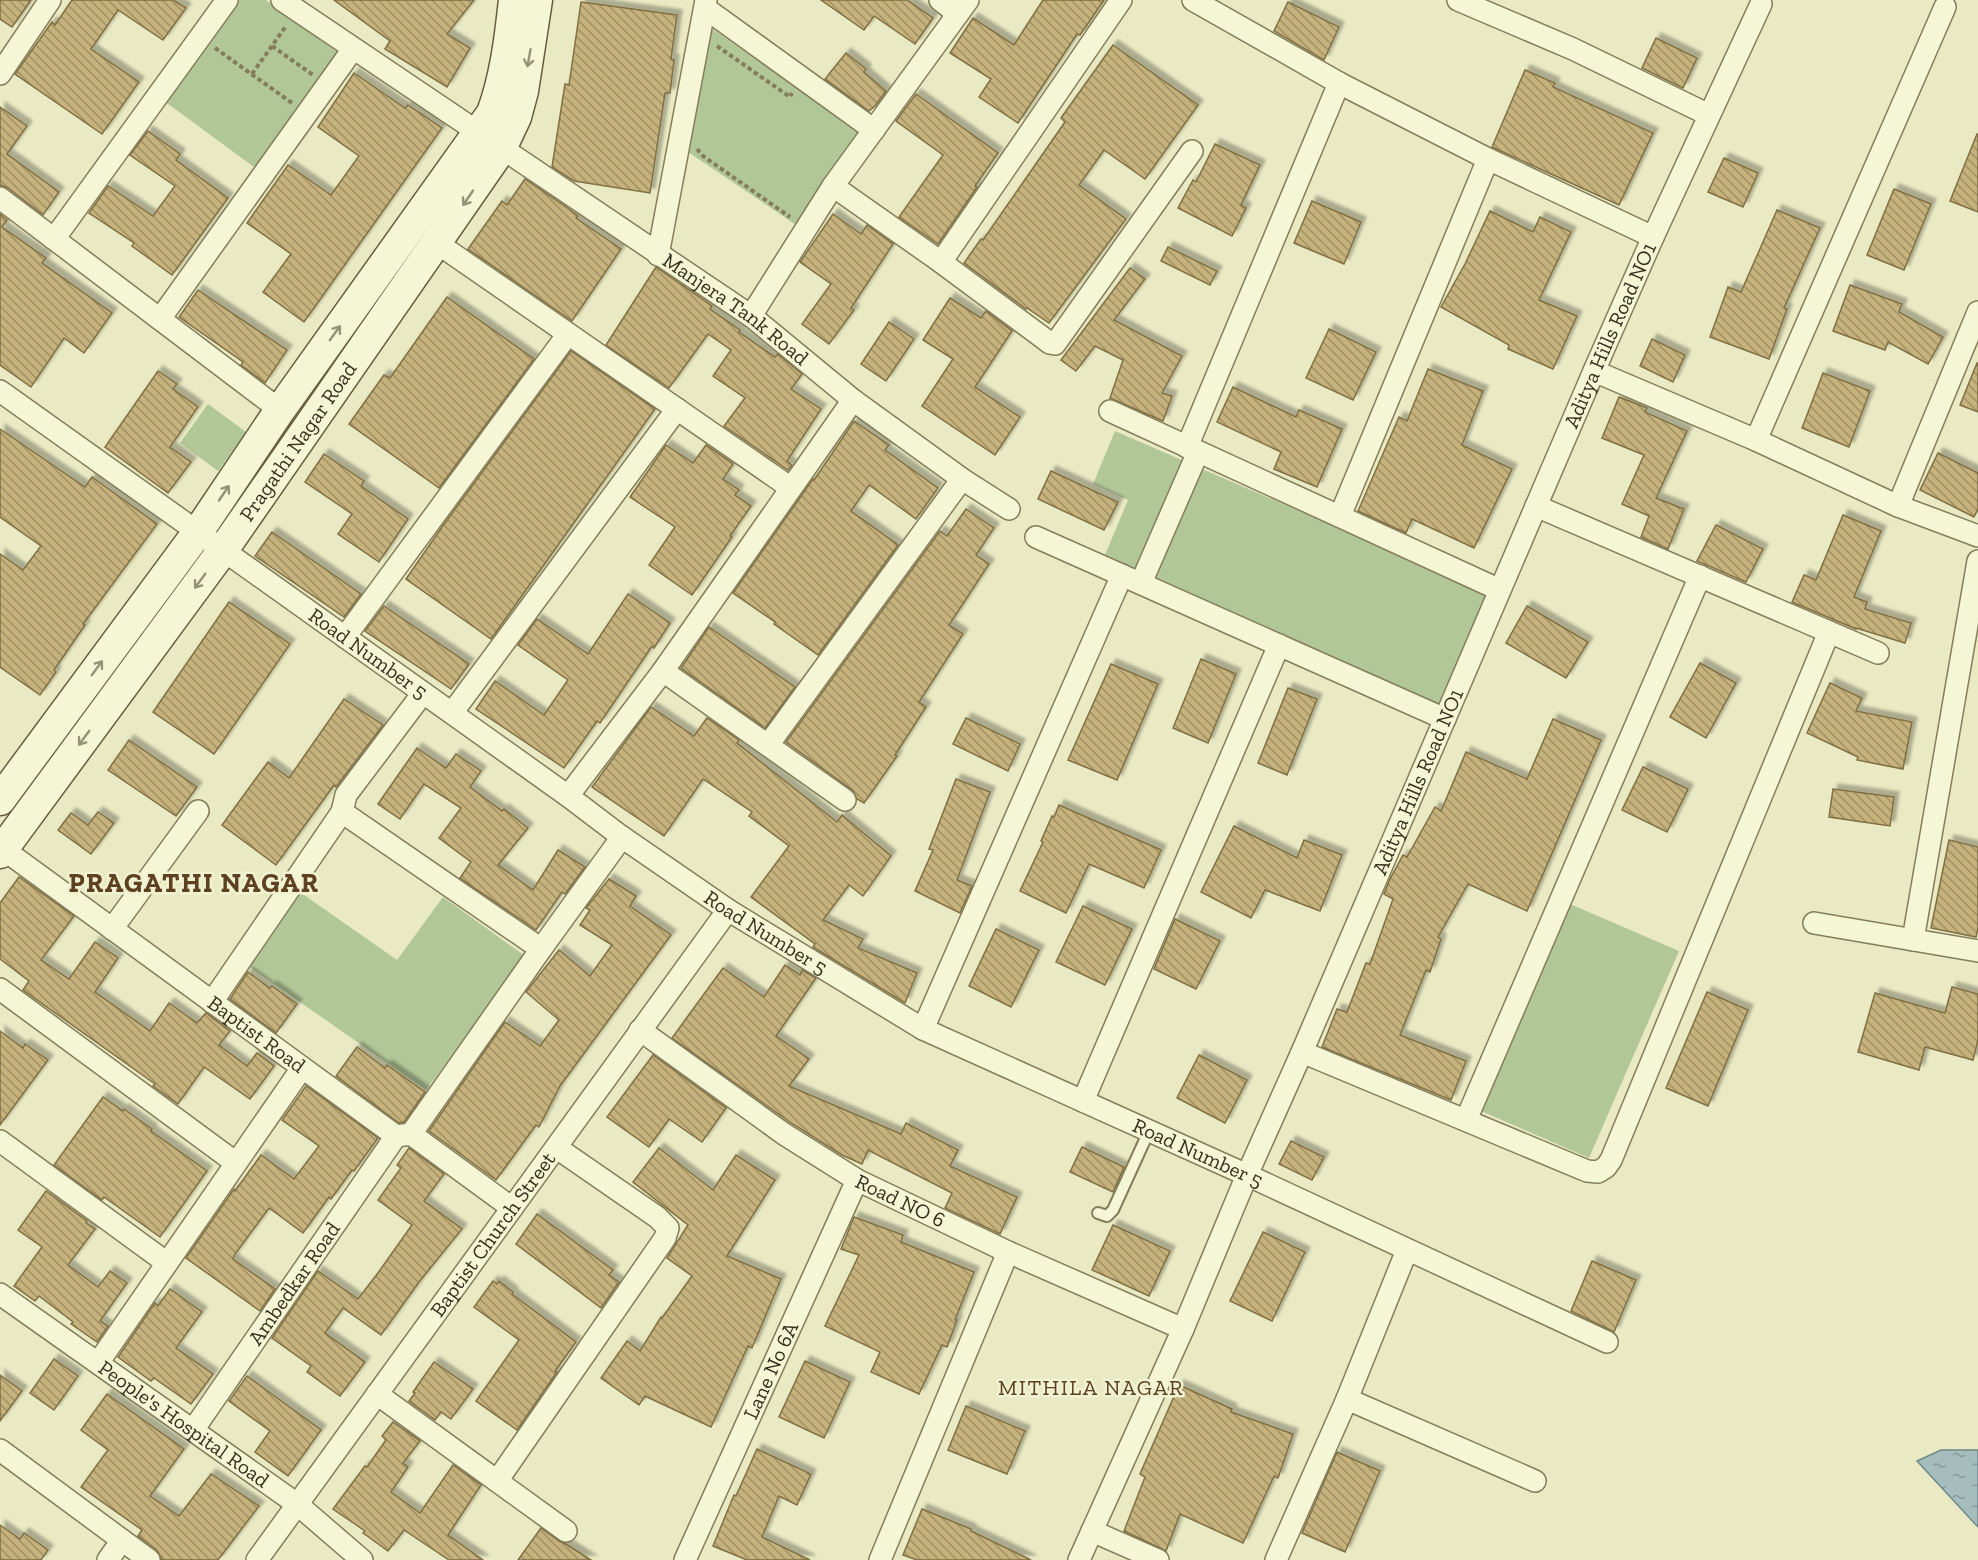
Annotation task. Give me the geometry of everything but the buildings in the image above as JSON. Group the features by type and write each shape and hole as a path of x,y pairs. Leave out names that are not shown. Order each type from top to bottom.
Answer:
{"main road":[{"name":"Pragathi Nagar Road","path":"1,851 223,550 437,243 490,141 492,113 499,93 514,0"},
{"name":"Pragathi Nagar Road","path":"0,800 198,532 280,410 490,141 516,117 521,100 537,0"}],"street":[{"path":"0,74 50,0"},
{"path":"54,239 227,0"},
{"path":"751,316 833,186 963,7 940,0"},
{"path":"941,262 1121,0"},
{"path":"1193,0 1339,83 1488,159 1653,237"},
{"path":"1458,0 1573,49 1709,115"},
{"path":"658,255 706,4 874,130"},
{"name":"Aditya Hills Road NO1","path":"1079,1560 1183,1329 1247,1175 1594,371 1761,4"},
{"name":"Manjera Tank Road","path":"289,5 751,316 854,400 962,479 1010,509"},
{"path":"1756,440 1945,7"},
{"path":"160,319 353,49"},
{"path":"922,1029 1192,450 1339,83"},
{"path":"833,186 1050,343 1055,344 1192,151"},
{"path":"1340,516 1488,159"},
{"path":"0,198 280,410"},
{"path":"437,243 791,488"},
{"path":"1898,506 1978,312"},
{"path":"345,637 568,334"},
{"path":"1594,371 1756,440 1898,506 1978,536"},
{"name":"Road Number 5","path":"0,391 568,796 622,837 728,910 922,1029 1247,1175 1607,1342"},
{"path":"568,796 663,671 854,400"},
{"path":"452,713 677,410"},
{"path":"1110,411 1500,590"},
{"path":"768,745 962,479"},
{"path":"1536,506 1878,653"},
{"path":"1036,537 1445,719"},
{"path":"1913,940 1978,561"},
{"path":"1466,1120 1700,576"},
{"path":"1302,1052 1587,1171 1598,1172 1606,1167 1829,632"},
{"path":"1083,1101 1279,645"},
{"path":"663,671 845,800"},
{"path":"212,1002 342,812 346,795 423,693"},
{"path":"112,929 198,811"},
{"path":"342,812 541,949"},
{"name":"Ambedkar Road","path":"193,1430 403,1135 622,837"},
{"name":"Baptist Road","path":"1,851 302,1068 512,1208"},
{"name":"Baptist Church Street","path":"257,1560 728,910"},
{"path":"1815,924 1978,951"},
{"path":"0,989 237,1163"},
{"name":"Road NO 6","path":"640,1030 784,1134 857,1180 1008,1252 1183,1329"},
{"path":"98,1363 302,1068"},
{"path":"0,1141 167,1263"},
{"path":"496,1481 665,1238 668,1228 657,1217 557,1148"},
{"name":"Lane No 6A","path":"685,1560 857,1180"},
{"path":"1276,1560 1347,1399 1407,1250"},
{"path":"880,1560 1008,1252"},
{"name":"People's Hospital Road","path":"0,1293 297,1504 362,1560"},
{"path":"377,1394 566,1531"},
{"path":"1347,1399 1535,1481"},
{"path":"0,1450 149,1560"},
{"path":"1092,1531 1158,1560"},
{"path":"108,1560 122,1540"}],"lane":[{"path":"1098,1213 1107,1216 1113,1210 1149,1131"}],"path":[{"path":"252,74 272,46 289,5"},
{"path":"200,38 307,113"},
{"path":"711,48 715,45 800,103"},
{"path":"272,46 327,85"},
{"path":"790,97 802,78"},
{"path":"697,146 703,156 789,216 796,218"}],"green space":[{"path":"237,0 266,0 337,52 254,167 164,101"},
{"path":"707,25 859,132 796,225 688,152"},
{"path":"208,404 246,432 218,471 180,443"},
{"path":"1115,431 1488,593 1438,708 1102,562 1128,500 1093,484"},
{"path":"297,890 397,960 443,897 525,956 426,1090 247,965"},
{"path":"1570,904 1679,951 1589,1158 1481,1111"}],"water":[{"path":"1941,1450 1978,1450 1978,1527 1917,1461"}],"district":[{"name":"PRAGATHI NAGAR","path":"194,883"},
{"name":"MITHILA NAGAR","path":"1091,1387"}]}
